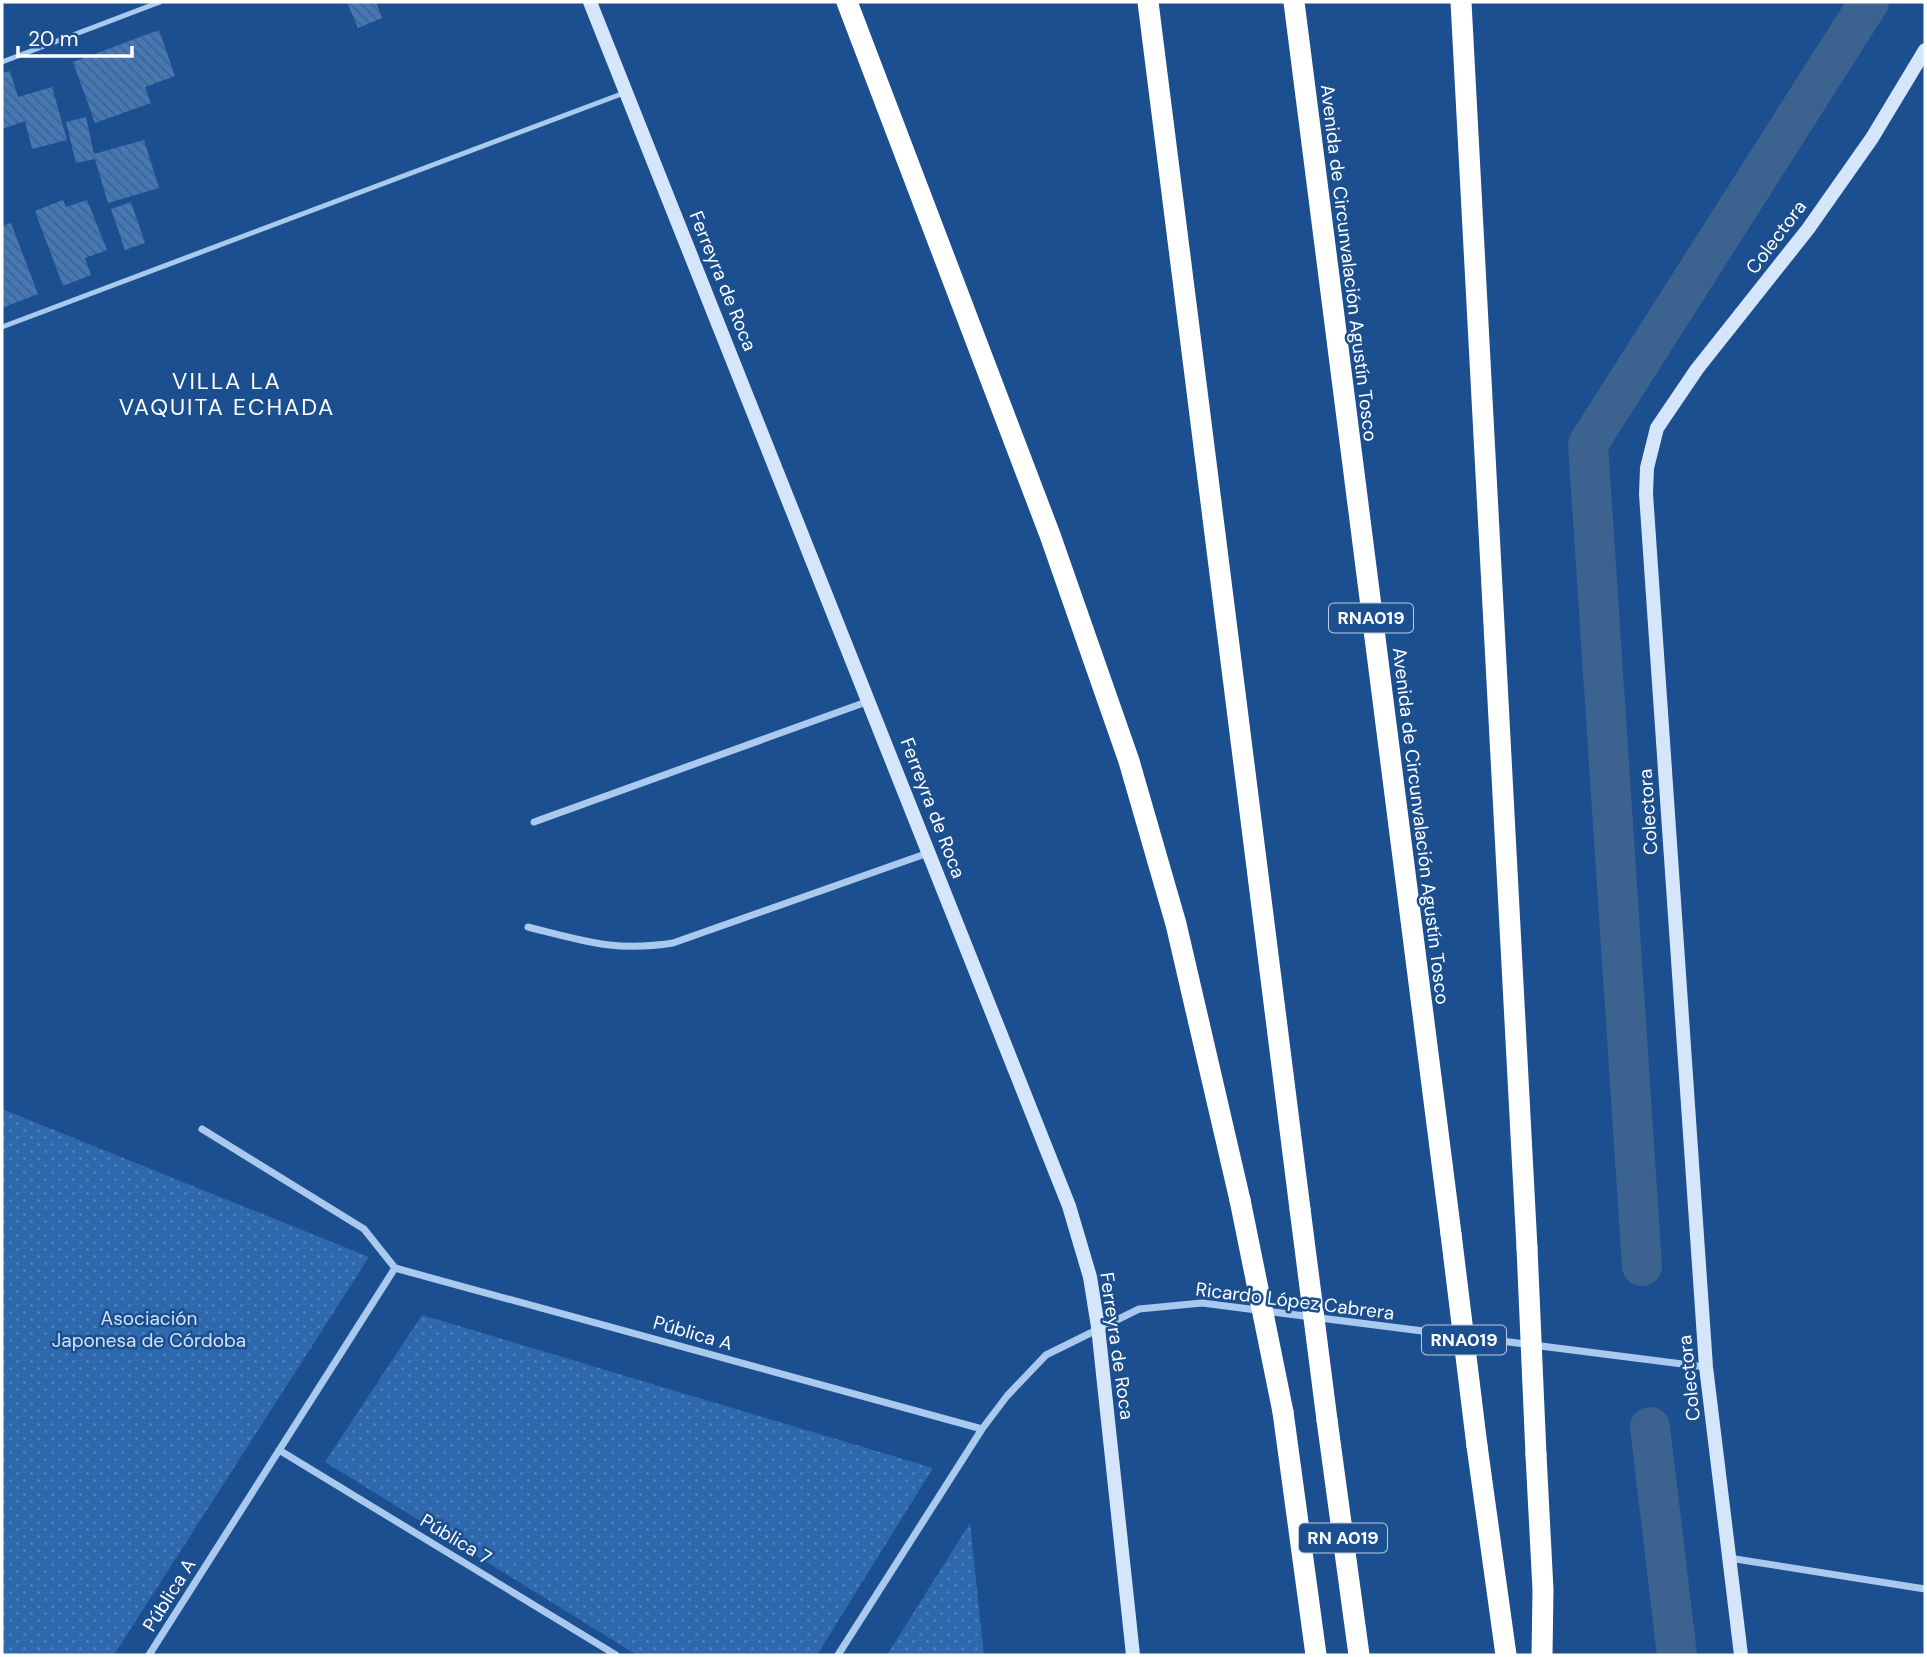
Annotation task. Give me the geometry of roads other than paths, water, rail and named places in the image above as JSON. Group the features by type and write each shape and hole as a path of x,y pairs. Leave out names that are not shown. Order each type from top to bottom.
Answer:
{"highway":[{"path":"847,2 1050,535 1129,761 1176,924 1240,1200 1283,1412 1316,1655"},
{"name":"RN A019","path":"1148,2 1359,1655"},
{"name":"Avenida de Circunvalación Agustín Tosco","path":"1294,2 1477,1446 1506,1655"},
{"path":"1461,2 1544,1590 1542,1655"}],"street":[{"name":"Ferreyra de Roca","path":"590,2 1069,1206 1090,1277 1098,1327 1133,1655"},
{"name":"Colectora","path":"1741,1655 1706,1367 1646,494 1647,468 1657,428 1697,369 1808,229 1872,138 1925,50"},
{"path":"534,822 870,701"},
{"path":"528,927 609,947 637,949 674,943 929,852"},
{"path":"202,1129 364,1228 395,1268"},
{"name":"Pública A","path":"149,1655 395,1268 982,1429"},
{"name":"Ricardo López Cabrera","path":"838,1655 982,1429 1007,1396 1046,1355 1139,1309 1202,1303 1706,1367"},
{"name":"Pública 7","path":"279,1450 616,1655"},
{"path":"1729,1558 1925,1589"}],"lane":[{"path":"2,62 160,2"},
{"path":"2,327 627,92"}],"waterway":[{"path":"1642,1266 1588,444 1869,2"},
{"path":"1650,1427 1677,1655"}],"district":[{"name":"VILLA LA VAQUITA ECHADA","path":"227,394"}],"park label":[{"name":"Asociación Japonesa de Córdoba","path":"149,1329"}]}
